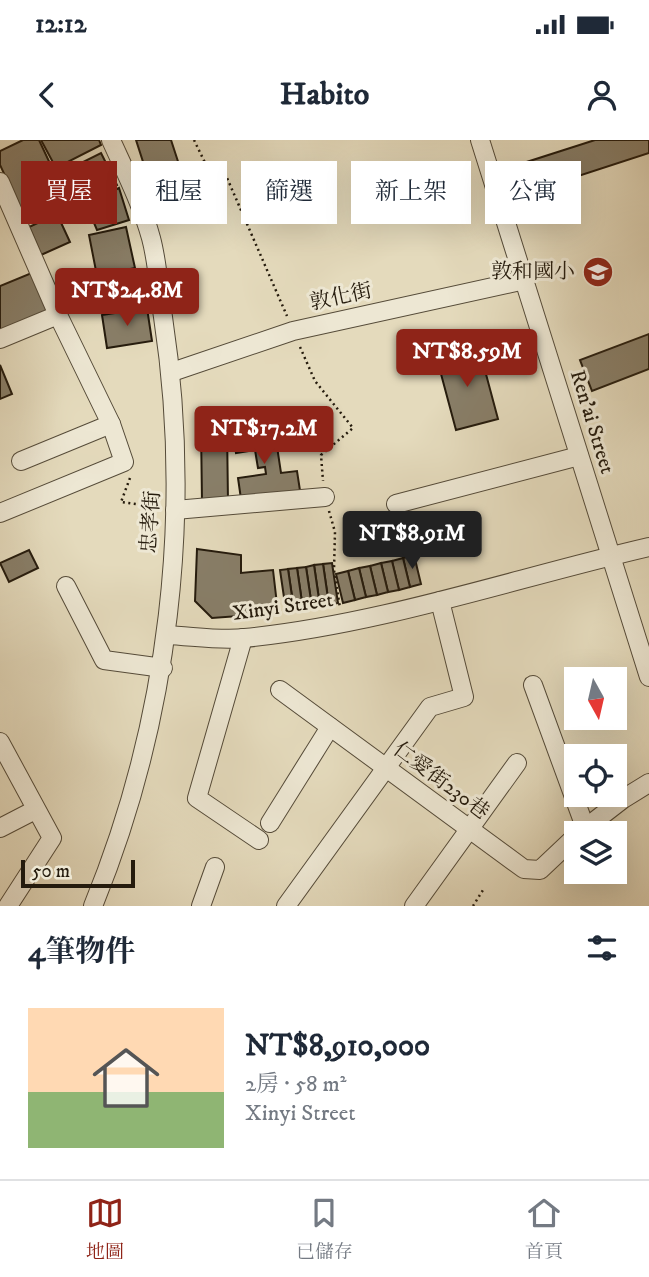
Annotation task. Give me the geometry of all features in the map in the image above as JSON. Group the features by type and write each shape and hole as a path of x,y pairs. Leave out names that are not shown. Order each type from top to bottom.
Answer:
{"street":[{"name":"忠孝街","path":"93,906 125,816 163,667 178,473 172,372 151,238 111,140"},
{"name":"Ren’ai Street","path":"480,140 649,677"},
{"path":"0,182 58,315 111,424 124,462 0,513"},
{"name":"敦化街","path":"172,372 293,331 525,280"},
{"path":"0,339 58,315"},
{"path":"21,461 111,424"},
{"path":"396,504 579,456"},
{"path":"175,510 326,497"},
{"name":"Xinyi Street","path":"166,635 243,638 342,622 440,601 649,547"},
{"path":"66,586 104,660 163,667"},
{"path":"286,906 430,707 464,696 440,601"},
{"path":"243,638 197,798 259,840"},
{"path":"533,685 576,821"},
{"name":"仁愛街230巷","path":"280,691 524,869 540,870 564,847"},
{"path":"270,823 330,727"},
{"path":"0,742 52,838 8,906"},
{"path":"414,906 517,763"},
{"name":"仁愛街230巷","path":"595,821 649,783"},
{"path":"0,828 35,810"},
{"path":"201,906 215,867"}],"path":[{"path":"194,140 211,175 224,171 315,381 353,428 321,455 326,497 335,532 334,570 342,622"},
{"path":"124,462 130,478 121,502 175,510"},
{"path":"472,906 483,891"}],"building":[{"path":"23,140 39,140 49,161 21,161 20,208 0,165 0,151"},
{"path":"41,140 99,140 101,145 70,161 52,161"},
{"path":"136,140 171,140 178,161 143,161"},
{"path":"595,140 649,140 649,153 581,175 581,161 530,161"},
{"path":"101,153 105,161 85,161"},
{"path":"119,188 129,220 117,224"},
{"path":"35,224 62,224 70,242 41,255 29,227"},
{"path":"94,224 116,224 97,230"},
{"path":"126,227 135,268 97,276 89,235"},
{"path":"34,272 50,310 0,331 0,286"},
{"path":"147,308 152,341 107,348 102,315"},
{"path":"649,334 649,369 592,391 580,360"},
{"path":"479,348 498,419 456,430 437,359"},
{"path":"0,365 12,394 0,399"},
{"path":"273,420 281,473 297,471 301,497 242,506 238,478 266,474 265,467 258,468 255,450 236,453 232,426"},
{"path":"201,427 227,427 228,502 202,502"},
{"path":"197,549 241,555 241,573 273,570 278,613 212,618 195,601"},
{"path":"29,550 38,568 9,582 0,563"},
{"path":"414,555 421,584 410,587 403,558"},
{"path":"403,558 410,587 399,590 392,561"},
{"path":"392,561 399,590 388,592 381,563"},
{"path":"332,563 338,603 329,605 323,564"},
{"path":"381,563 388,592 377,595 370,566"},
{"path":"323,564 329,605 320,606 314,565"},
{"path":"314,565 320,606 312,607 306,567"},
{"path":"370,566 377,595 366,597 359,568"},
{"path":"306,567 312,607 303,609 297,568"},
{"path":"297,568 303,609 294,610 288,569"},
{"path":"359,568 366,597 355,600 348,571"},
{"path":"288,569 294,610 286,611 280,570"},
{"path":"348,571 355,600 343,603 336,574"}],"place":[{"name":"敦和國小","path":"598,272"}]}
